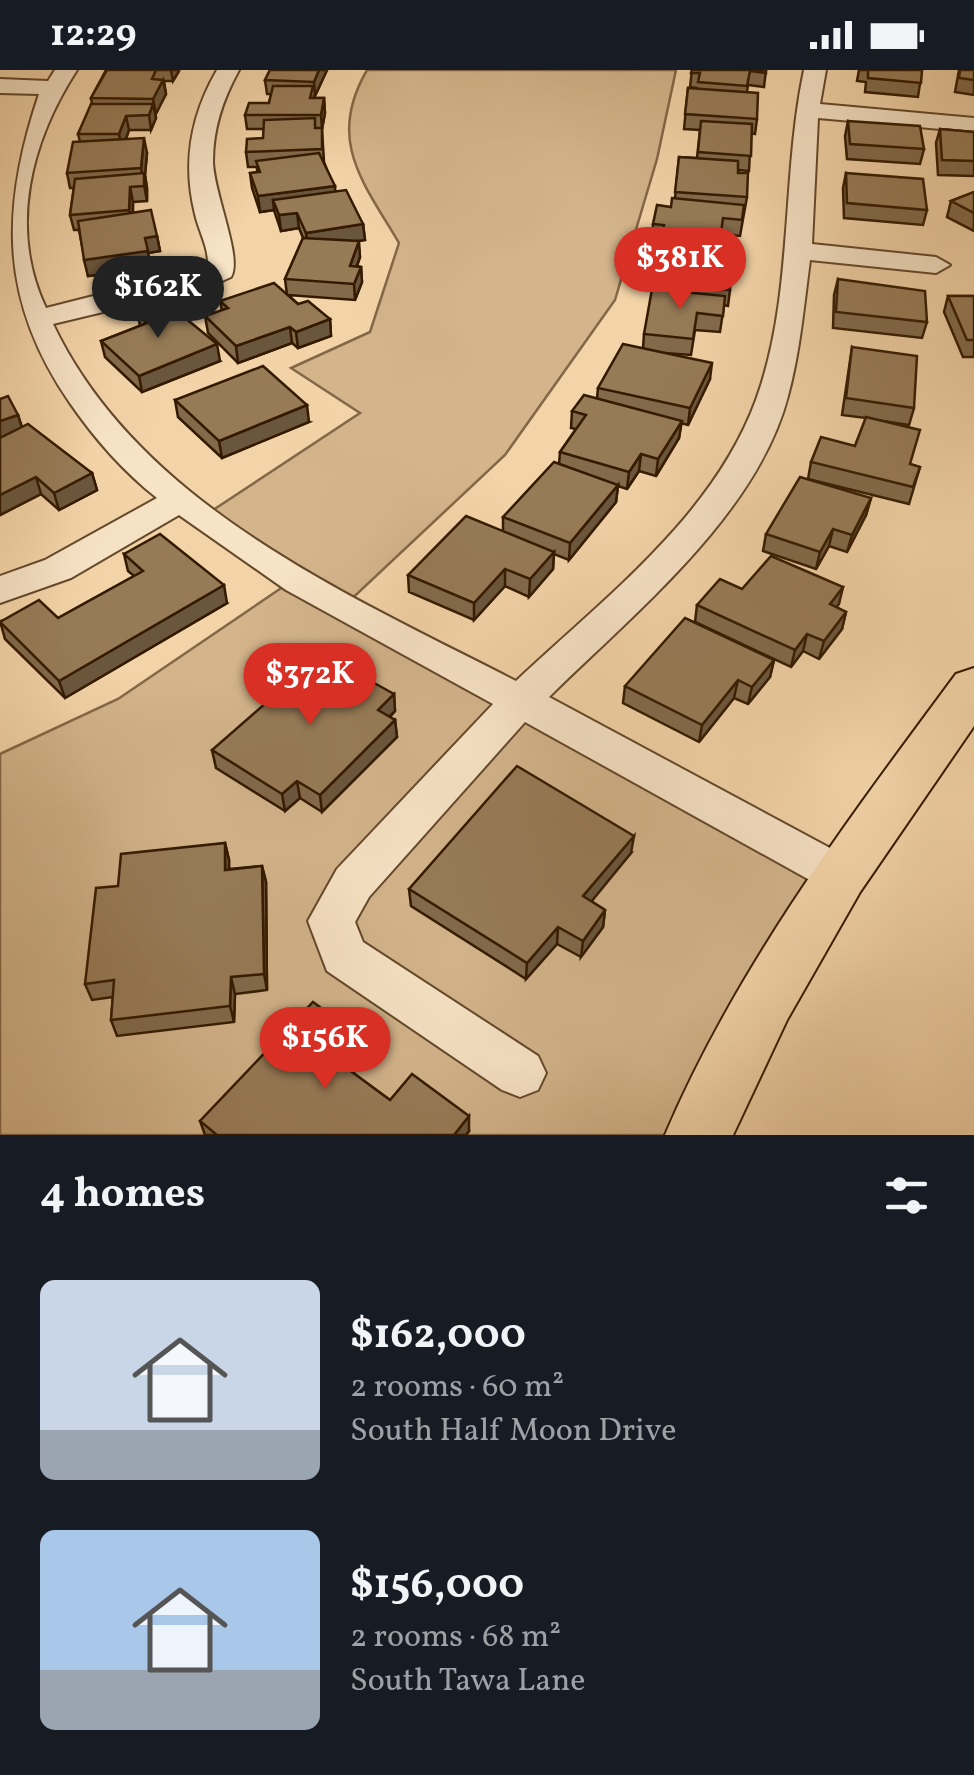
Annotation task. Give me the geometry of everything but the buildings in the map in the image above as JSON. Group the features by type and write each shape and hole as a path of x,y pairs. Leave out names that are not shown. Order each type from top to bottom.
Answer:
{"main road":[{"path":"699,1135 765,1000 840,875 974,687"}],"street":[{"path":"33,320 202,280 221,271 224,256 209,220 201,139 205,112 228,70"},
{"path":"520,1073 344,956 331,921 353,883 520,701 682,542 738,472 772,399 798,251 807,110 815,70"},
{"path":"0,86 60,79"},
{"path":"60,79 23,146 6,201 13,260 33,320 57,369 85,409 124,451 182,500 343,606 840,875"},
{"path":"807,110 974,125"},
{"path":"798,251 936,265"},
{"path":"0,590 58,568 182,500"}],"shaded area":[{"path":"367,70 676,70 657,159 615,300 505,455 344,606 840,875 699,1135 0,1135 0,754 118,699 296,578 204,516 360,413 291,368 370,332 399,243 362,180 350,139 355,95"}]}
